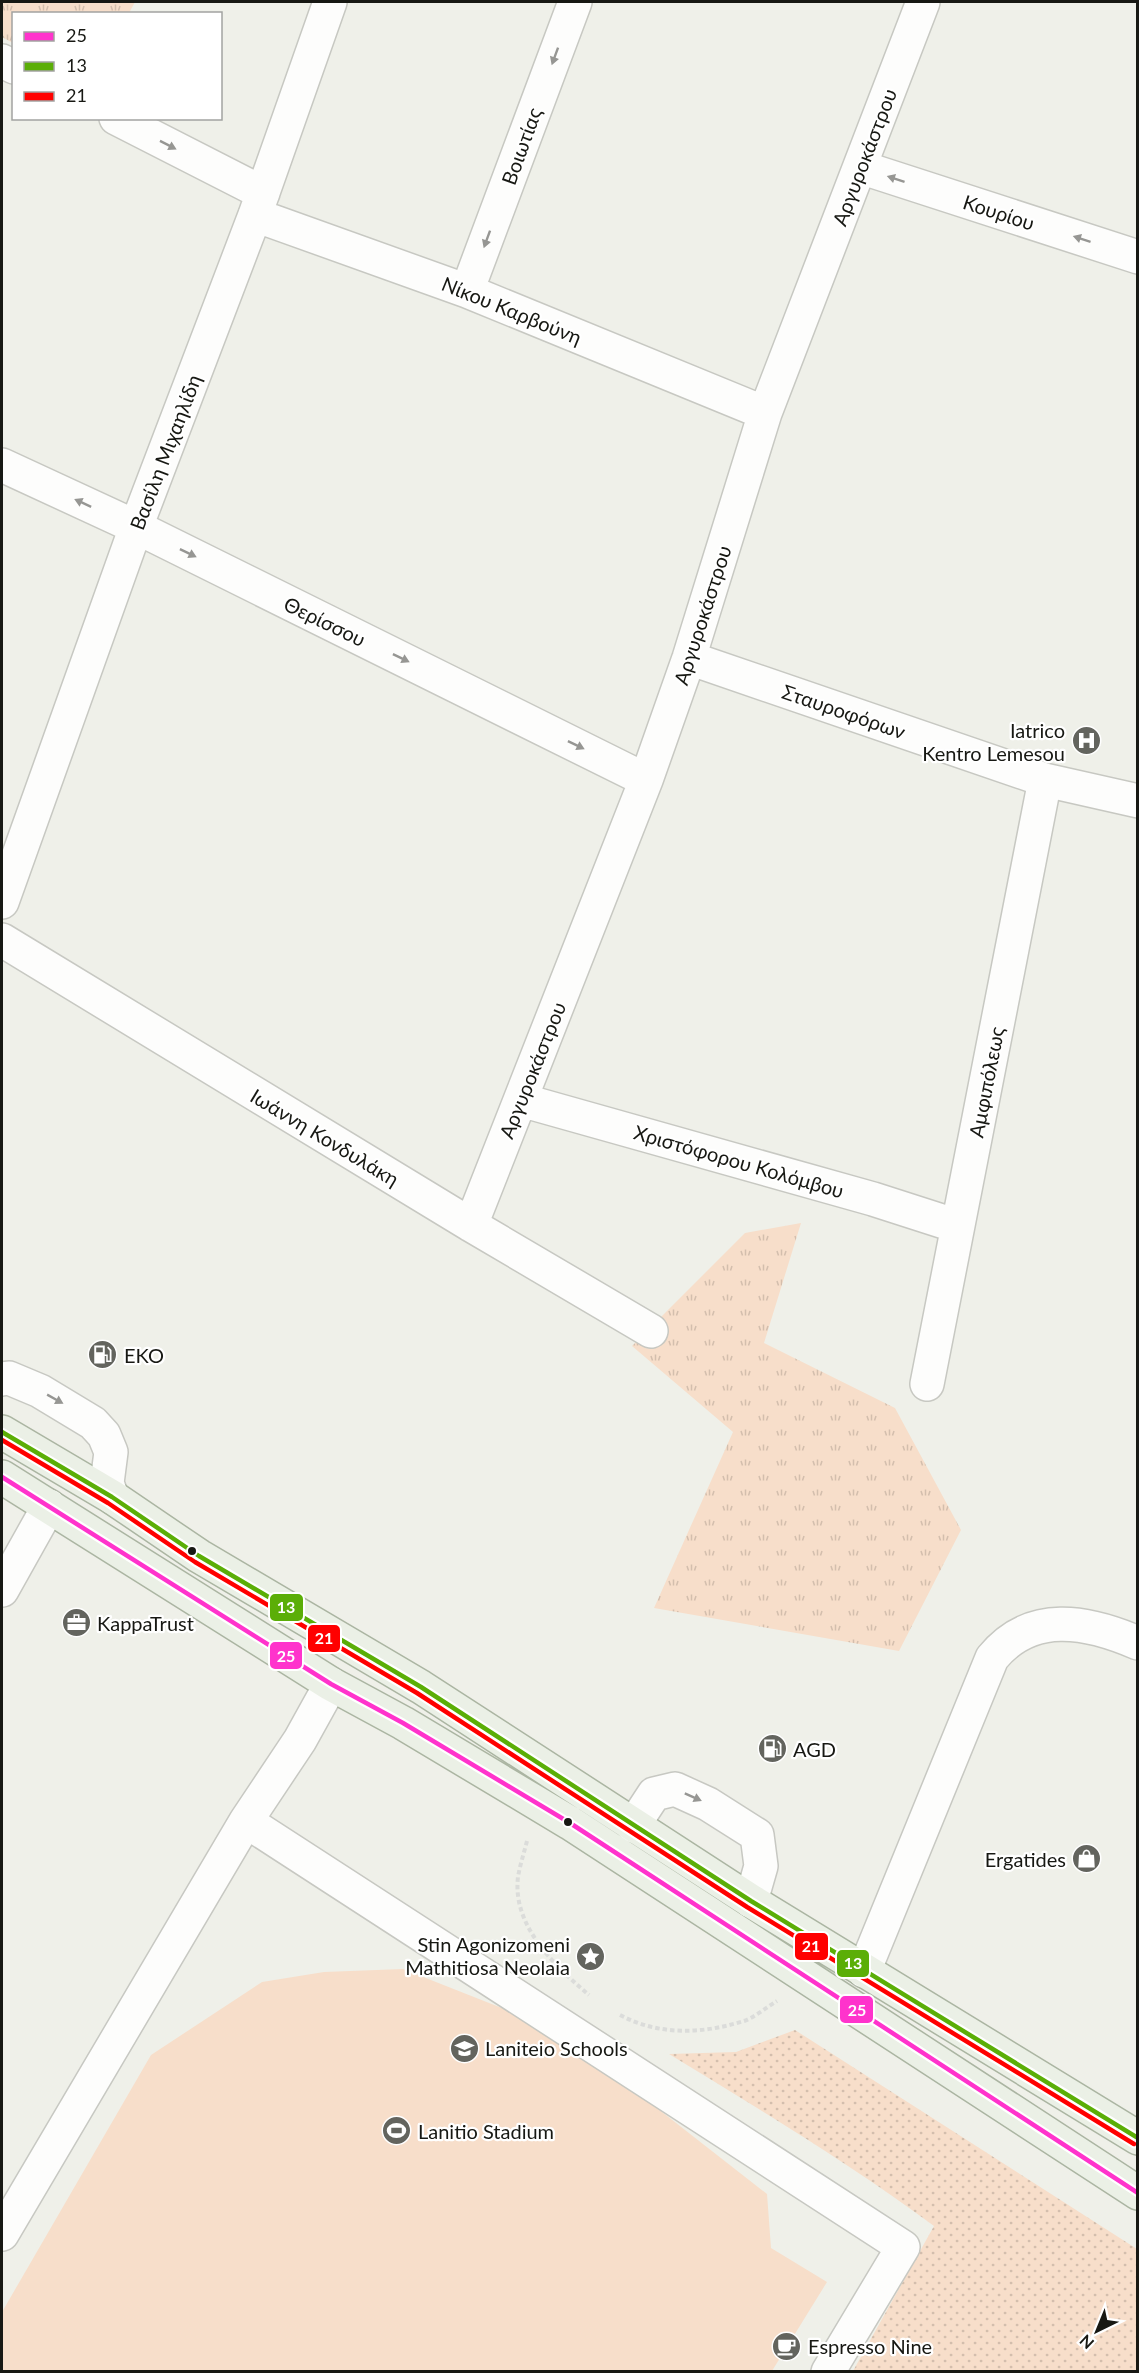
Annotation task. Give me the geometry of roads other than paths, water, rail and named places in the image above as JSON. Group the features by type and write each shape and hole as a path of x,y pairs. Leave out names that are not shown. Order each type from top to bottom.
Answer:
{"main road":[{"path":"2,1432 112,1497 199,1556 421,1687 633,1826 864,1971 1124,2118 1137,2138"},
{"path":"2,1477 331,1684 570,1823 1137,2193"},
{"path":"331,1684 352,1647"}],"street":[{"name":"Βασίλη Μιχαηλίδη","path":"2,902 136,527 259,204 330,2"},
{"name":"Βοιωτίας","path":"467,291 575,2"},
{"name":"Αργυροκάστρου","path":"471,1225 646,780 689,658 765,413 923,2"},
{"name":"Νίκου Καρβούνη","path":"119,120 259,204 765,413"},
{"name":"Κουρίου","path":"860,167 1137,257"},
{"name":"Θερίσσου","path":"2,465 136,527 646,780"},
{"name":"Σταυροφόρων","path":"689,658 1045,780 1137,801"},
{"name":"Αμφιπόλεως","path":"927,1384 1045,780"},
{"name":"Ιωάννη Κονδυλάκη","path":"2,940 471,1225 651,1331"},
{"name":"Χριστόφορου Κολόμβου","path":"520,1100 862,1196 957,1226"},
{"path":"2,1379 9,1378 40,1391 93,1423 104,1435 111,1452 107,1483 112,1497"},
{"path":"2,1590 49,1506"},
{"path":"864,1971 992,1658 1002,1646 1018,1634 1043,1624 1075,1624 1137,1642"},
{"path":"2,2234 11,2198 246,1821 300,1740 331,1684"},
{"path":"633,1826 654,1794 675,1789 708,1804 757,1835 761,1866 751,1901"},
{"path":"246,1821 903,2247 828,2372"}],"place":[{"name":"Iatrico Kentro Lemesou","path":"1086,741"},
{"name":"EKO","path":"103,1355"},
{"name":"KappaTrust","path":"76,1623"},
{"name":"AGD","path":"772,1749"},
{"name":"Ergatides","path":"1087,1859"},
{"name":"Stin Agonizomeni Mathitiosa Neolaia","path":"591,1956"},
{"name":"Laniteio Schools","path":"464,2048"},
{"name":"Lanitio Stadium","path":"397,2131"},
{"name":"Espresso Nine","path":"787,2346"}]}
